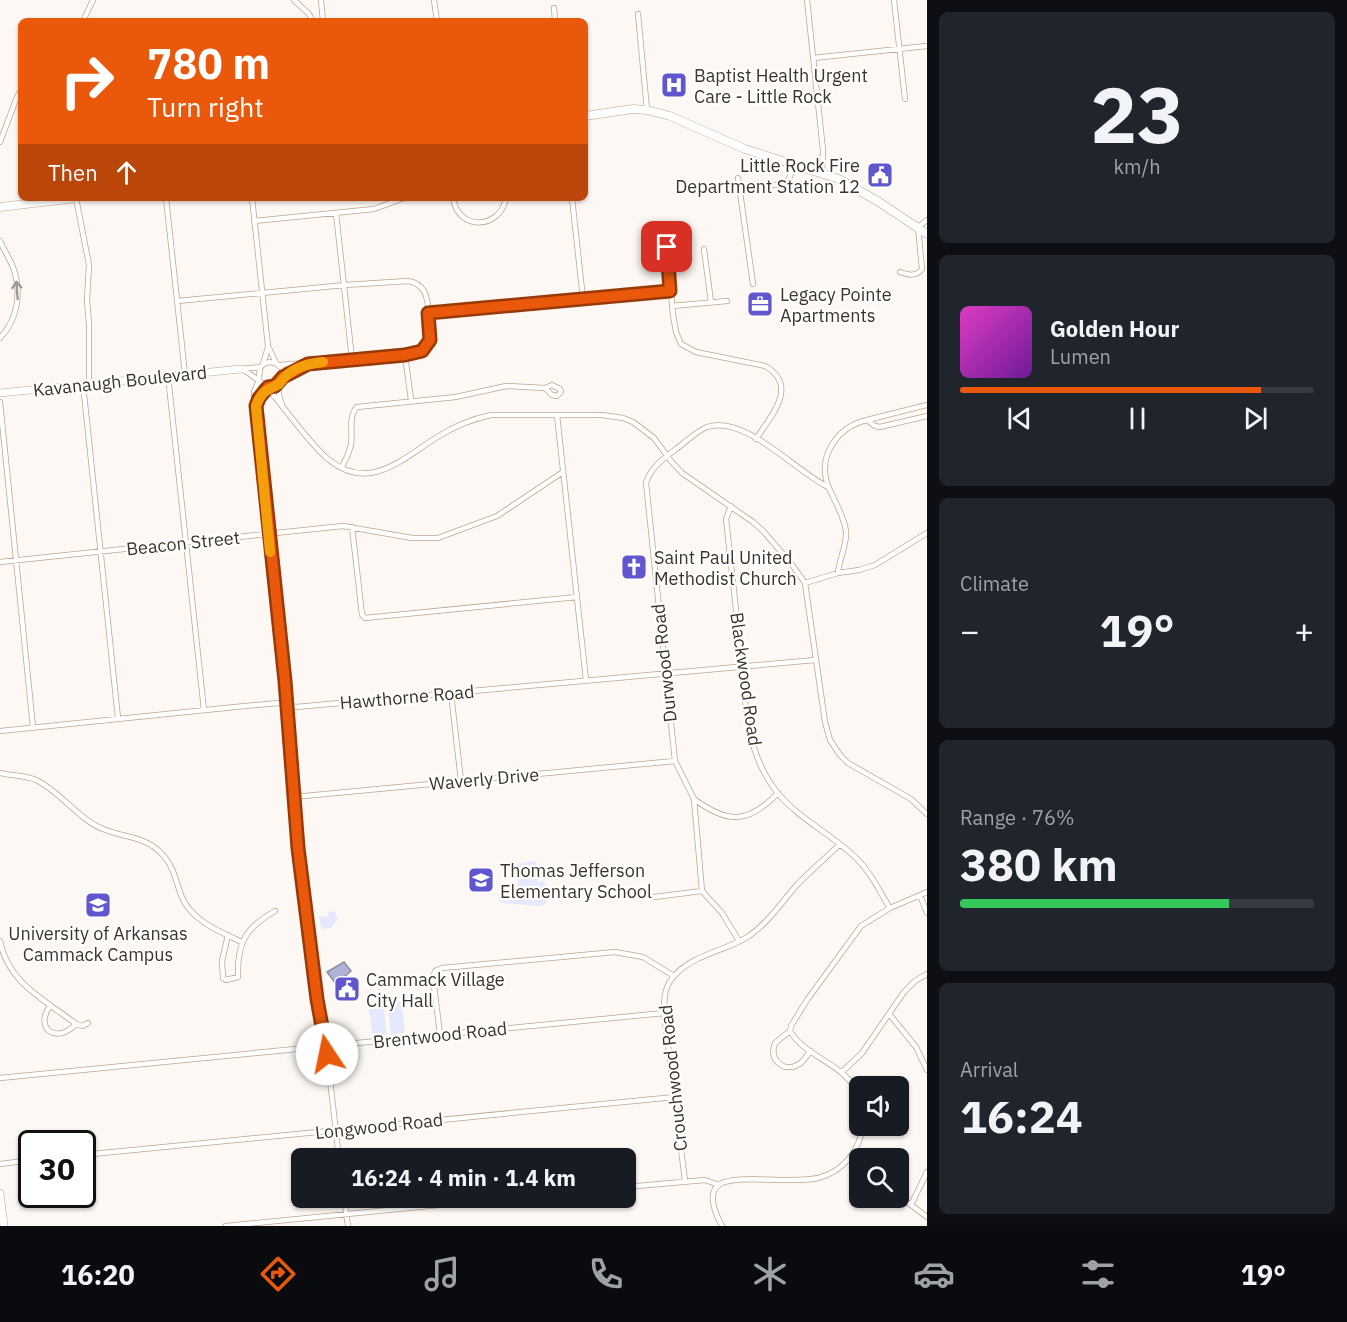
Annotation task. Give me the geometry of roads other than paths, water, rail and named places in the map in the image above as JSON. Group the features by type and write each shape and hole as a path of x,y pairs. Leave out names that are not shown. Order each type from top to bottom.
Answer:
{"main road":[{"path":"588,116 647,110 670,116 745,149 822,172 861,191 927,234"},
{"path":"0,207 51,201"}],"street":[{"path":"84,18 93,0"},
{"path":"294,0 311,18"},
{"path":"321,0 323,18"},
{"path":"434,0 437,18"},
{"path":"807,0 824,150 822,172"},
{"path":"894,0 904,99"},
{"path":"554,8 555,18"},
{"path":"638,14 647,110"},
{"path":"813,58 927,46"},
{"path":"0,142 18,96"},
{"path":"740,192 761,185 776,187 784,185 790,178 795,164"},
{"path":"738,178 753,285"},
{"path":"77,201 89,265 86,384 100,551 118,718"},
{"path":"166,201 185,374"},
{"path":"252,201 268,345 283,377"},
{"path":"254,220 374,209 396,201"},
{"path":"454,201 459,213 475,222 491,220 498,215 505,201"},
{"path":"572,201 583,299"},
{"path":"336,213 352,359"},
{"path":"900,272 912,274 922,269 918,227 927,219"},
{"path":"0,241 14,270 18,299 11,323 0,338"},
{"path":"667,247 676,332 684,347 704,354 762,365 776,375 782,387 781,399 756,439"},
{"path":"704,249 711,302"},
{"path":"177,301 345,285 413,282 424,291 430,335 428,344 422,351 405,355 308,364 277,364 241,369"},
{"path":"428,313 670,291"},
{"path":"672,306 727,301"},
{"path":"268,345 262,366 258,371 259,380 254,392 308,930 326,1046 338,1148"},
{"path":"405,355 411,400"},
{"path":"256,406 259,398 269,387 308,364"},
{"path":"241,369 269,387 322,453 342,467 357,472 383,471 398,464 442,434 481,417 502,414 602,416 627,420 649,433 682,473 763,531 795,568 805,584 826,729 840,755 855,769 911,799 927,814"},
{"name":"Kavanaugh Boulevard","path":"0,393 241,369"},
{"path":"168,376 204,710"},
{"path":"279,383 282,405"},
{"path":"342,467 351,445 354,409 367,404 465,395 507,386 545,388"},
{"path":"0,402 33,727"},
{"path":"838,573 845,543 845,529 842,515 828,487 826,463 833,442 848,428 867,420 927,405"},
{"path":"557,415 586,680"},
{"path":"867,420 874,426 880,427 927,416"},
{"name":"Durwood Road","path":"702,891 694,799 675,761 645,489 648,476 667,455 699,431 711,426 732,427 756,439 828,487"},
{"name":"Beacon Street","path":"0,562 343,526 412,538 438,538 496,516 563,472"},
{"name":"Blackwood Road","path":"731,507 726,519 752,743 764,773 778,793 792,808 840,844 868,872 890,908"},
{"path":"352,527 362,615 365,618 578,597"},
{"path":"805,584 838,573 874,565 927,533"},
{"name":"Hawthorne Road","path":"0,731 279,703 296,707 815,660"},
{"path":"451,693 461,781"},
{"name":"Waverly Drive","path":"294,796 675,761"},
{"path":"0,774 37,780 96,826 149,842 168,861 188,909 200,919 242,942"},
{"path":"694,799 715,813 741,816 761,809 778,793"},
{"path":"440,1034 435,971 442,968 615,952 643,957 674,976 689,964 739,941 760,927 798,884 840,844"},
{"path":"654,897 702,891 722,913 739,941"},
{"path":"811,1051 797,1066 785,1067 778,1063 773,1053 775,1043 790,1031 796,1017 861,926 875,915 927,892"},
{"path":"920,896 927,913"},
{"path":"228,935 221,964 223,978 226,980 238,977 238,955 242,942 259,921 275,911"},
{"path":"0,941 15,975 30,991 76,1024 82,1026 88,1023"},
{"path":"842,1072 862,1053 910,985 927,974"},
{"name":"Crouchwood Road","path":"674,976 665,994 664,1013 685,1181"},
{"path":"50,1006 44,1020 45,1026 50,1031 63,1034 76,1024"},
{"name":"Brentwood Road","path":"0,1078 664,1013"},
{"path":"890,1015 912,1040 927,1070"},
{"path":"790,1031 797,1042 842,1072 849,1080"},
{"name":"Longwood Road","path":"96,1154 675,1097"},
{"path":"722,1226 714,1211 713,1203 714,1191 719,1185 731,1180 818,1178 836,1171 849,1158"},
{"path":"0,1164 18,1162"},
{"path":"927,1172 911,1205 927,1217"},
{"path":"636,1186 705,1180 719,1185"},
{"path":"0,1193 4,1226"},
{"path":"345,1208 348,1226"},
{"path":"225,1226 414,1208"}],"water":[{"path":"344,962 351,971 336,984 327,972"}],"place":[{"name":"Baptist Health Urgent Care - Little Rock","path":"674,85"},
{"name":"Little Rock Fire Department Station 12","path":"880,175"},
{"name":"Legacy Pointe Apartments","path":"760,304"},
{"name":"Saint Paul United Methodist Church","path":"634,567"},
{"name":"Thomas Jefferson Elementary School","path":"481,880"},
{"name":"University of Arkansas Cammack Campus","path":"98,905"},
{"name":"Cammack Village City Hall","path":"347,989"}]}
